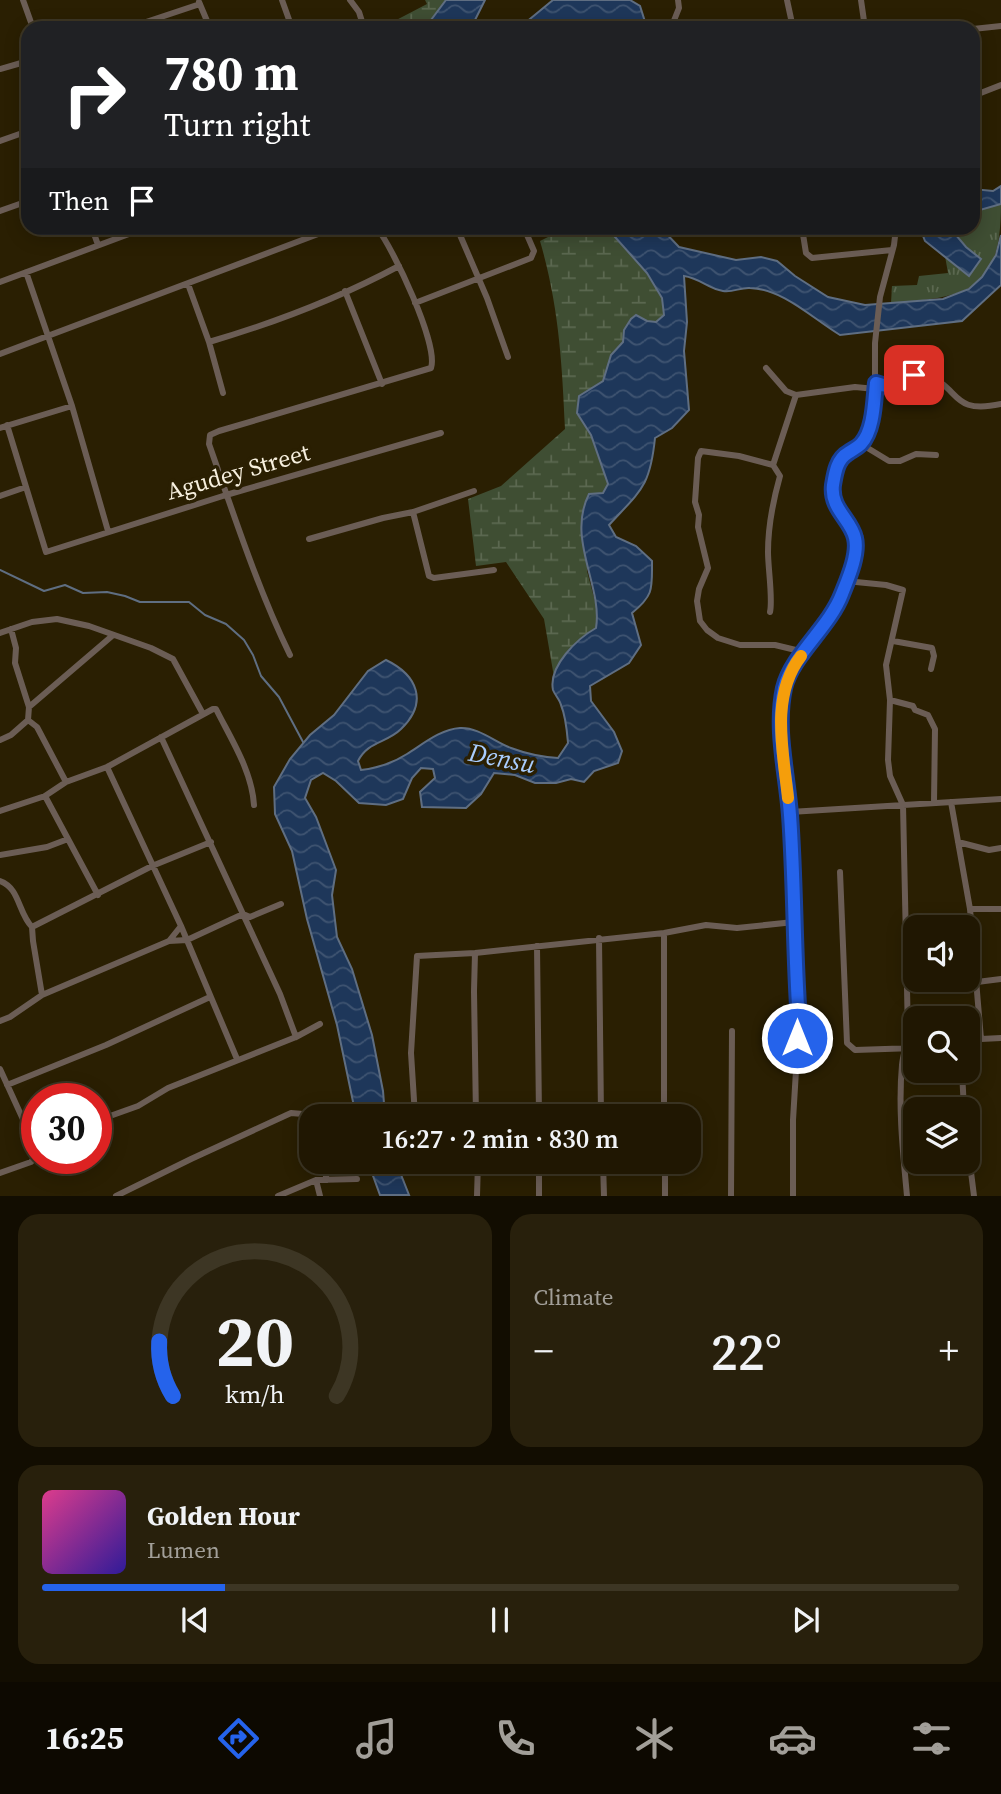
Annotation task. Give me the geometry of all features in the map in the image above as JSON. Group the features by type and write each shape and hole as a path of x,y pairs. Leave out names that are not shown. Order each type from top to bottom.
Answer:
{"street":[{"path":"23,0 30,21"},
{"path":"282,0 290,21"},
{"path":"350,0 362,21"},
{"path":"674,21 679,8 678,0"},
{"path":"787,0 792,21"},
{"path":"861,0 864,21"},
{"path":"147,21 199,2 207,21"},
{"path":"980,28 1001,26"},
{"path":"0,69 21,63"},
{"path":"980,93 1001,85"},
{"path":"0,141 21,134"},
{"path":"0,211 21,204"},
{"path":"95,235 99,246"},
{"path":"0,282 127,235"},
{"path":"0,354 316,235"},
{"path":"290,654 261,589 226,495 209,444 210,435 432,368 434,357 415,303 399,266 381,235"},
{"path":"460,235 508,357"},
{"path":"415,303 531,258 534,251 527,235"},
{"path":"803,235 806,253 812,258 892,250"},
{"path":"793,1195 793,1120 799,1021 790,812 782,750 781,706 789,673 835,610 854,555 855,538 839,510 833,487 841,458 861,444 871,419 880,297 895,235"},
{"path":"209,342 247,331 399,266"},
{"path":"26,272 72,406 108,531"},
{"path":"188,284 209,342 223,393"},
{"path":"345,291 382,384"},
{"path":"766,368 786,391 796,395 855,387 896,386 914,375 944,385 961,403 969,407 1001,404"},
{"path":"773,466 796,395"},
{"path":"0,496 26,487 3,426 72,406"},
{"name":"Agudey Street","path":"26,487 46,552 226,495 441,433"},
{"path":"861,444 889,461 900,461 916,454 936,455"},
{"path":"770,612 769,524 780,476 773,466 739,456 707,451 699,453 695,502 708,568 699,589 698,613 707,629 718,638 740,645 775,645 804,652"},
{"path":"309,539 413,512 474,491"},
{"path":"413,512 429,576 434,578 494,570"},
{"path":"846,581 903,590 886,665 890,700 888,760 890,776 903,805 910,1006"},
{"path":"0,633 32,622 57,619 89,626 151,648 173,659 203,714"},
{"path":"0,740 11,735 28,720 29,707 15,663 16,648 11,629"},
{"path":"29,707 112,636"},
{"path":"893,641 932,648 934,656 931,669"},
{"path":"890,700 913,706 915,710 928,715 935,729 934,803"},
{"path":"0,811 44,796 66,782 107,766 216,709 253,786 254,805"},
{"path":"28,720 37,727 66,782"},
{"path":"161,737 280,994 296,1037"},
{"path":"107,766 181,926 237,1059"},
{"path":"44,796 98,895"},
{"path":"790,812 1001,799"},
{"path":"951,802 970,915"},
{"path":"0,855 47,847 68,839"},
{"path":"32,926 152,866 211,842"},
{"path":"958,842 989,850 1001,848"},
{"path":"840,872 847,1043 855,1050 903,1048"},
{"path":"0,881 9,885 32,926 42,995"},
{"path":"0,1021 42,995 169,941 187,940 243,914 250,917 281,904"},
{"path":"970,909 1001,909"},
{"path":"414,1104 411,1053 417,956 475,953 664,933 706,925 737,928 794,922"},
{"path":"169,941 181,926"},
{"path":"664,933 664,1104"},
{"path":"599,938 601,1104"},
{"path":"537,946 539,1104"},
{"path":"475,953 476,1104"},
{"path":"980,982 1001,979"},
{"path":"977,992 981,1039 1001,1038"},
{"path":"7,1085 106,1045 210,997"},
{"path":"112,1115 138,1106 167,1088 296,1037 320,1024"},
{"path":"730,1195 732,1031"},
{"path":"903,1058 901,1092 907,1195"},
{"path":"0,1069 21,1115"},
{"path":"116,1195 291,1113 299,1114"},
{"path":"0,1173 21,1166"},
{"path":"325,1174 327,1180"},
{"path":"477,1195 478,1174"},
{"path":"539,1174 539,1195"},
{"path":"603,1174 604,1195"},
{"path":"665,1174 665,1195"},
{"path":"971,1174 974,1195"},
{"path":"278,1195 316,1180 357,1179"},
{"path":"316,1180 320,1195"}],"green space":[{"path":"425,0 446,0 430,21 394,21 427,4"},
{"path":"1001,204 995,255 987,272 975,284 960,292 918,301 891,303 892,286 917,285 919,276 948,273 945,256 970,275 981,259 956,235 980,235 980,210"},
{"path":"552,235 613,235 647,273 662,298 664,315 657,322 647,321 636,315 624,330 623,342 611,356 603,381 593,387 577,413 591,435 609,484 603,493 587,571 598,613 596,628 570,649 554,677 544,619 506,562 476,566 468,499 501,486 565,429 561,357 555,312 540,241"}],"water":[{"path":"446,0 485,0 474,21 430,21"},
{"path":"553,0 630,0 640,6 645,21 528,21"},
{"path":"1001,186 1001,204 980,210 980,190 993,191"},
{"name":"Densu","path":"613,235 668,235 679,247 736,260 761,257 777,261 828,297 865,305 943,299 969,289 982,277 996,255 1001,235 1001,285 962,321 840,335 774,293 750,288 723,291 684,276 687,322 684,351 689,410 672,428 655,438 647,478 629,504 609,525 616,537 636,546 652,561 650,591 632,613 641,645 629,663 590,686 591,701 614,732 622,751 618,763 594,771 584,782 571,779 556,783 535,783 515,775 494,773 481,794 466,808 422,807 420,792 435,778 433,769 421,768 412,778 403,799 386,805 359,803 336,781 323,773 311,780 305,798 316,817 336,870 332,895 337,937 352,969 372,1035 383,1091 384,1104 353,1104 337,1025 307,919 292,851 275,814 274,787 290,759 310,735 334,715 368,671 386,660 397,666 412,681 417,699 415,709 401,729 362,754 358,761 361,770 391,762 439,734 460,728 480,732 517,750 558,758 568,743 564,714 553,690 555,672 566,654 596,628 595,596 581,528 583,511 589,494 603,493 608,484 591,435 577,413 579,396 603,381 611,355 623,342 624,330 631,319 636,315 656,322 664,315 662,298 647,273"},
{"path":"923,235 956,235 981,259 969,276 925,241"},
{"path":"372,1174 401,1174 409,1195 380,1195"}],"waterway":[{"path":"0,570 44,591 65,585 83,593 107,592 140,602 189,602 205,615 226,624 244,640 261,676 279,697 303,742"}],"slow traffic":[{"path":"788,798 782,750 781,706 789,673 801,656"}],"route":[{"path":"797,1038 799,1021 790,812 782,750 781,706 784,687 789,673 835,610 854,555 856,544 853,531 839,510 834,496 833,487 838,465 841,458 865,438 874,408 876,383 887,387 896,386 914,375"}]}
